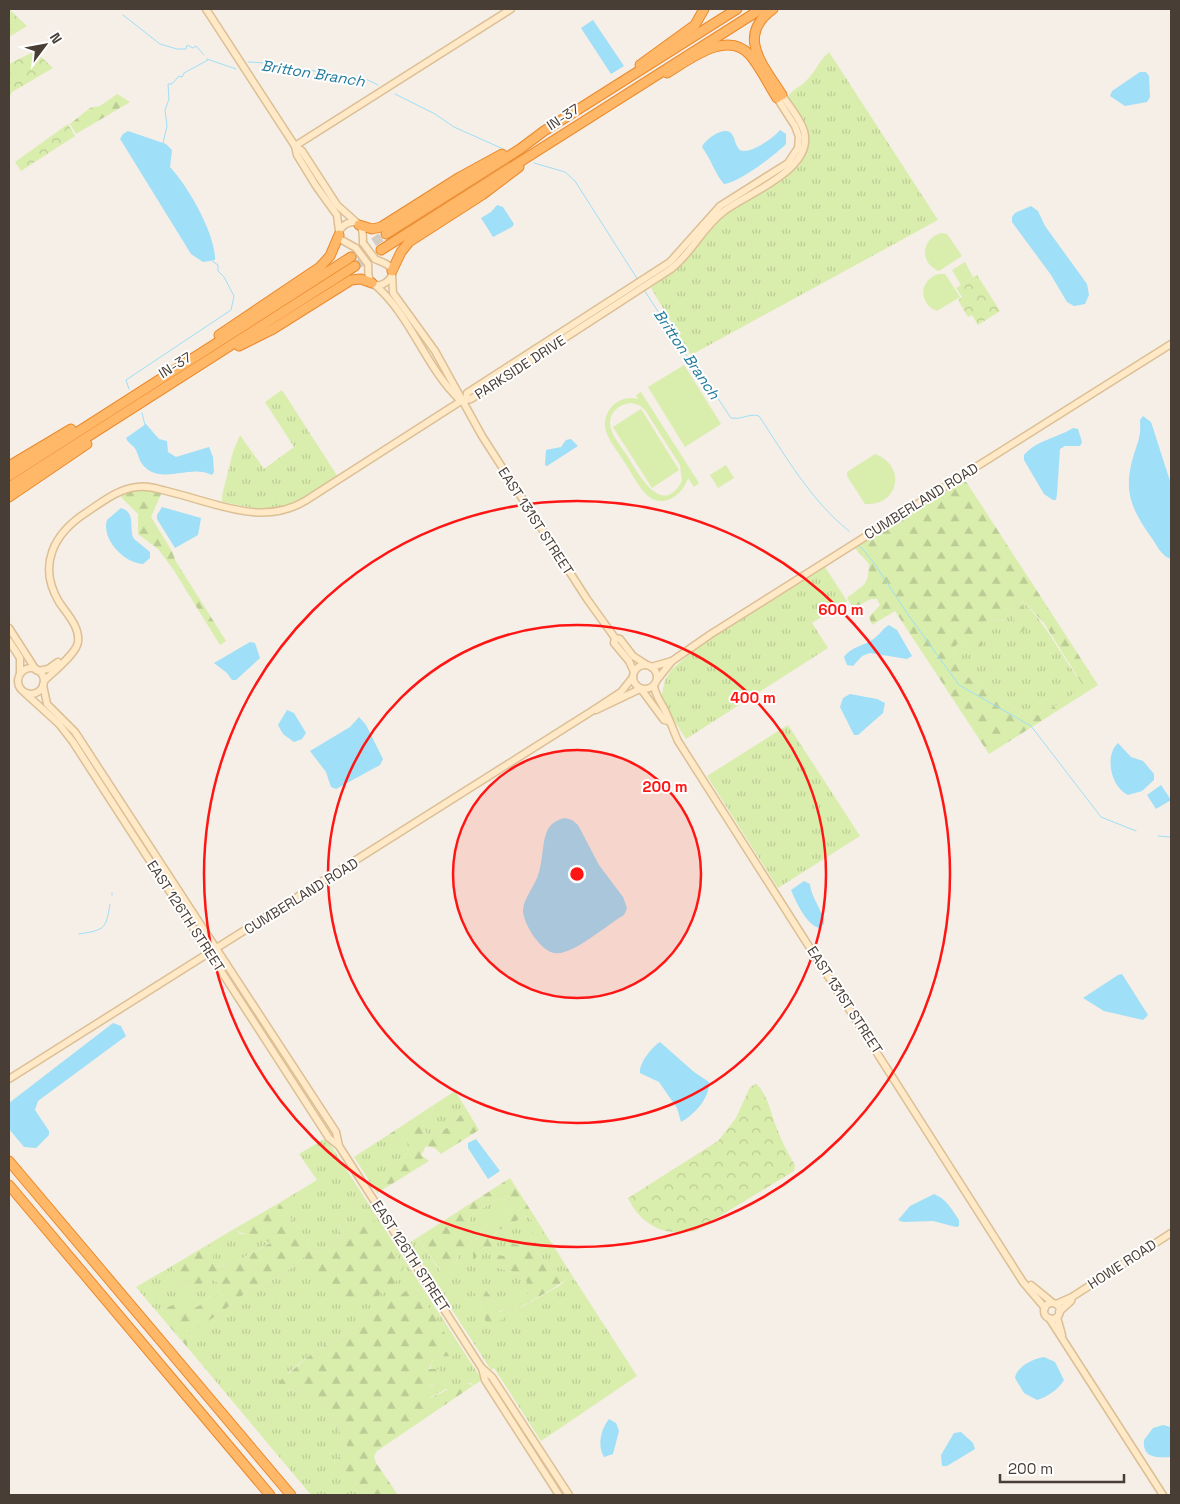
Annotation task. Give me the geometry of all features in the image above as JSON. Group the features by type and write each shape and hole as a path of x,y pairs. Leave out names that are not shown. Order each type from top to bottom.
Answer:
{"highway":[{"path":"572,113 692,28 698,22 704,9"},
{"name":"IN-37","path":"386,234 737,9"},
{"name":"IN-37","path":"381,250 609,103 761,9"},
{"path":"773,9 762,17 758,24 754,44 757,54 779,96"},
{"path":"609,103 626,97 715,46 726,44 740,48 751,56 779,96"},
{"path":"358,224 372,229 381,227 471,171 544,131"},
{"path":"392,273 401,252 413,239 482,195 564,132"},
{"path":"168,374 263,303 320,267 330,256 339,233"},
{"name":"IN-37","path":"9,476 351,257"},
{"name":"IN-37","path":"9,487 355,266"},
{"path":"201,365 273,329 350,280 359,278 373,284"},
{"path":"9,497 85,446 143,401"},
{"path":"9,466 41,446 125,402"},
{"path":"9,1161 291,1495"},
{"path":"9,1185 270,1495"}],"street":[{"path":"206,9 294,146 297,155 316,186 337,215 339,233 343,243 356,248 368,264 369,277 373,284 384,284 392,273 387,264 375,259 363,243 362,231 358,224 337,205 302,151 294,146"},
{"path":"294,146 511,9"},
{"name":"PARKSIDE DRIVE","path":"43,683 77,647 78,636 55,593 50,572 50,558 55,544 67,526 107,499 127,489 147,487 254,514 284,511 305,501 464,400 471,399 646,281 681,261 709,226 723,212 797,164 802,147 802,125 779,96"},
{"path":"339,233 347,223 358,224"},
{"name":"EAST 131ST STREET","path":"392,273 391,285 394,293 436,351 458,391 587,599 615,638 614,642 630,662 633,674"},
{"name":"EAST 131ST STREET","path":"373,284 390,300 448,386 464,400"},
{"name":"CUMBERLAND ROAD","path":"649,666 672,661 1171,344"},
{"path":"9,628 37,670 43,683 36,694 24,693 18,686 20,658 9,641"},
{"name":"EAST 131ST STREET","path":"615,638 620,639 633,656 649,666"},
{"path":"19,676 28,669 48,669 68,656"},
{"name":"CUMBERLAND ROAD","path":"656,683 672,661"},
{"path":"649,666 657,673 656,683 649,689 641,689 634,683 633,674 638,667 649,666"},
{"name":"CUMBERLAND ROAD","path":"9,1079 211,954 592,711 621,692 633,674"},
{"name":"EAST 126TH STREET","path":"43,683 47,704 75,732 336,1132 339,1146"},
{"name":"EAST 131ST STREET","path":"656,683 657,699 682,747 1023,1278 1054,1304"},
{"name":"EAST 131ST STREET","path":"641,689 664,720 668,721"},
{"name":"CUMBERLAND ROAD","path":"592,711 605,708 641,689"},
{"name":"EAST 126TH STREET","path":"24,693 69,736 329,1138 339,1146 481,1367 492,1377 569,1495"},
{"name":"HOWE ROAD","path":"1054,1304 1072,1297 1171,1232"},
{"name":"EAST 131ST STREET","path":"1023,1278 1023,1282 1044,1308"},
{"name":"HOWE ROAD","path":"1058,1314 1071,1301 1072,1297"},
{"path":"1061,1336 1058,1314 1054,1304 1048,1304 1044,1308 1044,1313 1061,1336 1163,1495"},
{"path":"1049,1318 1058,1314"},
{"name":"EAST 126TH STREET","path":"481,1367 485,1380 559,1495"}],"green space":[{"path":"9,9 27,26 9,37"},
{"path":"35,51 53,68 12,92 9,98 9,64"},
{"path":"829,52 938,220 691,355 651,288 682,264 711,229 730,210 799,166 806,148 805,131 788,97 809,78"},
{"path":"117,94 130,102 76,134 70,124 90,108 100,106"},
{"path":"68,124 75,136 21,171 15,162"},
{"path":"941,233 947,234 962,256 939,271 928,263 925,251 929,240"},
{"path":"965,262 973,277 961,285 952,270"},
{"path":"939,274 945,274 960,297 937,311 926,303 923,292 928,281"},
{"path":"977,275 1000,311 978,325 972,315 968,317 958,300 962,297 956,288"},
{"path":"684,365 721,424 685,447 648,387"},
{"path":"282,390 338,477 309,495 285,506 259,508 222,501 233,452 240,435 264,469 294,447 265,402"},
{"path":"641,392 699,483 694,487 688,478 681,491 670,499 657,501 650,498 644,492 607,435 605,419 607,413 620,401 632,398 638,399 636,395","holes":["631,403 639,405 645,410 680,465 682,481 674,491 667,495 659,494 652,490 638,474 612,432 610,419 616,409"]},
{"path":"641,409 679,470 652,488 613,427"},
{"path":"875,454 892,467 895,484 892,492 885,499 877,503 865,504 847,476 847,472"},
{"path":"726,465 734,478 718,488 710,475"},
{"path":"965,480 1098,685 989,754 895,611 872,625 869,617 880,605 877,599 871,599 853,608 847,598 862,587 866,581 869,564 855,548","holes":["1023,601 1044,623 1084,687 1047,711 1030,718 967,676 957,660 953,649 959,642 967,644 978,654 983,643 971,629 979,629 984,622 1006,619 1011,610 1016,616 1007,630 1013,639 1028,626 1028,618 1020,603"]},
{"path":"141,489 162,492 151,517 173,553 175,560 226,641 220,645 173,569 158,549 138,534 138,514 121,497 121,494"},
{"path":"825,567 847,601 812,623 828,648 686,739 661,699 665,680 672,669 702,644"},
{"path":"1022,601 1040,621 1085,687 1047,711 1030,718 967,676 957,660 953,649 959,642 967,644 978,653 970,629 984,622 1006,619 1011,610 1016,616 1007,630 1014,639 1027,618 1020,603"},
{"path":"788,725 860,836 778,888 707,776"},
{"path":"756,1084 766,1098 780,1136 795,1165 794,1171 697,1230 686,1232 665,1231 648,1223 633,1208 628,1198 718,1141 736,1118 750,1087"},
{"path":"455,1091 465,1107 459,1117 450,1126 439,1132 427,1135 423,1125 433,1110 432,1106"},
{"path":"432,1106 433,1110 423,1125 427,1135 439,1132 450,1126 465,1107 479,1130 441,1154 435,1148 426,1146 421,1155 429,1161 387,1187 386,1175 391,1167 407,1153 408,1137 390,1137 388,1135"},
{"path":"388,1135 390,1137 408,1137 407,1153 388,1171 385,1181 387,1187 377,1193 354,1157"},
{"path":"326,1138 482,1380 474,1385 470,1383 444,1390 429,1398 424,1391 433,1385 430,1371 434,1357 453,1356 454,1348 416,1288 359,1323 342,1337 317,1349 289,1372 279,1390 303,1389 320,1400 347,1445 346,1450 334,1462 352,1477 367,1495 311,1495 187,1347 187,1334 222,1312 250,1289 282,1276 303,1257 316,1269 333,1296 371,1218 357,1230 348,1230 342,1218 338,1240 317,1253 309,1250 307,1239 279,1203 317,1180 299,1154"},
{"path":"510,1178 547,1236 526,1216 497,1231 494,1235 498,1238 496,1251 489,1247 484,1248 473,1261 473,1250 470,1246 462,1250 449,1274 443,1274 417,1238","holes":["497,1199 508,1200 512,1210 506,1211 481,1230 478,1239 472,1241 461,1236 460,1226 467,1228 472,1215"]},
{"path":"497,1199 508,1200 512,1210 506,1211 481,1230 478,1239 472,1241 461,1236 460,1226 467,1227 472,1215"},
{"path":"279,1203 307,1239 309,1250 317,1253 338,1240 342,1217 348,1230 357,1230 371,1218 375,1221 404,1267 397,1280 389,1289 374,1297 356,1302 340,1301 330,1293 303,1257 282,1276 250,1289 222,1312 188,1334 187,1347 157,1312 175,1304 188,1302 195,1308 225,1290 214,1280 185,1288 172,1266 209,1244 216,1267 234,1263 270,1243 234,1229"},
{"path":"526,1216 544,1232 553,1245 566,1266 564,1273 558,1275 532,1246 537,1237 531,1239 524,1247 520,1245 509,1257 503,1256 494,1267 521,1274 527,1282 528,1294 515,1304 498,1312 494,1301 484,1288 480,1305 486,1323 483,1329 559,1286 568,1278 575,1280 637,1376 541,1441 494,1368 491,1370 409,1243 417,1238 440,1271 456,1262 462,1250 470,1246 473,1250 473,1260 484,1248 489,1247 497,1231"},
{"path":"234,1229 241,1234 258,1235 271,1242 234,1263 215,1267 209,1244"},
{"path":"533,1232 536,1233 537,1237 532,1246 540,1256 558,1275 564,1273 566,1266 575,1280 568,1278 481,1330 486,1323 480,1305 481,1298 473,1292 484,1288 500,1312 528,1294 525,1287 527,1282 521,1274 494,1267 492,1263 498,1255 509,1257 507,1251 511,1243 524,1247"},
{"path":"172,1266 185,1288 214,1280 226,1290 195,1308 167,1308 157,1312 136,1287"},
{"path":"417,1288 454,1348 453,1356 434,1357 429,1369 439,1369 441,1377 425,1391 430,1398 461,1383 474,1385 377,1451 374,1456 376,1463 398,1495 367,1495 352,1477 334,1462 346,1450 347,1445 320,1400 303,1389 279,1390 280,1381 317,1349 342,1337 409,1289"}],"water":[{"path":"593,20 624,66 611,74 581,28"},
{"path":"1140,72 1146,72 1149,76 1150,97 1147,102 1125,106 1110,96 1112,91"},
{"path":"780,130 786,134 786,144 747,174 724,184 702,147 715,135 728,131 740,150 749,150 767,141"},
{"path":"128,131 166,144 172,150 170,167 185,186 200,211 211,238 215,260 203,262 191,254 120,139"},
{"path":"497,205 503,207 514,224 493,237 481,218 491,212"},
{"path":"1031,206 1038,211 1045,226 1087,284 1089,295 1085,304 1074,306 1067,302 1051,275 1012,222 1012,217 1015,213"},
{"path":"1143,416 1151,422 1171,484 1171,559 1162,553 1138,516 1130,498 1129,478 1139,437 1140,420"},
{"path":"146,424 159,439 167,441 168,452 176,457 209,447 213,457 214,472 212,475 194,471 157,474 149,471 142,464 135,448 126,438"},
{"path":"1073,428 1078,429 1082,442 1080,446 1065,446 1060,449 1057,494 1056,500 1053,500 1044,494 1024,460 1024,455 1035,446"},
{"path":"571,439 578,446 547,466 545,465 546,450 561,447 566,440"},
{"path":"162,507 201,518 198,535 175,548 157,519 157,515"},
{"path":"121,508 126,510 131,517 134,539 150,552 150,558 143,564 136,563 122,555 107,535 107,520"},
{"path":"889,625 897,630 912,656 907,659 870,653 862,656 853,666 847,665 844,657 848,653 869,642"},
{"path":"250,642 255,643 260,658 236,680 232,680 227,673 214,663"},
{"path":"850,694 877,699 885,703 883,713 858,735 854,735 840,707 843,698"},
{"path":"287,710 294,713 306,733 302,739 294,742 283,734 278,725"},
{"path":"359,717 366,725 383,759 380,765 336,789 331,787 326,772 310,751 350,727"},
{"path":"1118,743 1131,757 1143,761 1154,774 1154,780 1142,791 1128,795 1117,785 1111,771 1111,755"},
{"path":"1161,785 1171,800 1156,809 1147,795"},
{"path":"565,818 572,820 578,825 599,865 623,897 627,908 624,915 589,939 570,950 554,953 538,942 526,923 523,911 525,901 539,872 547,831 554,822"},
{"path":"804,881 810,884 824,920 824,924 819,928 814,926 806,917 791,890"},
{"path":"1122,974 1148,1015 1143,1020 1104,1011 1083,998"},
{"path":"113,1023 121,1026 126,1036 38,1101 35,1110 49,1131 49,1135 36,1148 24,1147 9,1129 9,1103"},
{"path":"660,1042 694,1072 709,1082 709,1088 704,1100 691,1115 681,1122 677,1108 659,1082 640,1073 640,1069 647,1056"},
{"path":"476,1139 500,1171 488,1179 468,1148 468,1143"},
{"path":"934,1194 949,1205 959,1220 959,1226 956,1227 933,1221 903,1222 898,1220 910,1206"},
{"path":"1044,1357 1055,1362 1064,1380 1052,1392 1037,1400 1024,1393 1015,1378 1022,1367 1035,1359"},
{"path":"609,1419 616,1423 619,1431 613,1454 604,1457 600,1442 604,1427"},
{"path":"1163,1425 1171,1427 1171,1457 1152,1456 1148,1454 1144,1446 1144,1440 1153,1428"},
{"path":"961,1432 973,1443 975,1449 947,1466 942,1466 941,1455 954,1433"}],"waterway":[{"path":"123,15 160,44 177,49 186,49 187,45 193,48 196,46 204,55"},
{"name":"Britton Branch","path":"207,59 236,69"},
{"path":"163,143 167,126 165,110 169,99 168,84 172,84 179,76 182,77 184,73 208,60"},
{"name":"Britton Branch","path":"248,62 267,63 368,80 378,85"},
{"name":"Britton Branch","path":"395,94 435,114 454,127 501,148"},
{"name":"Britton Branch","path":"534,163 565,172 575,181 638,280"},
{"path":"129,389 126,380 231,310 234,296 224,277 218,271 218,265 212,261"},
{"name":"Britton Branch","path":"644,290 702,379 707,382 731,418 759,416 811,492 835,519 849,531"},
{"path":"142,413 145,425"},
{"path":"860,546 874,563 909,616 959,685 1031,726 1101,817 1136,831"},
{"path":"1158,836 1171,837"},
{"path":"79,934 103,927 110,904"}],"tunnel":[{"path":"351,257 386,234"},
{"path":"355,266 381,250"}]}
